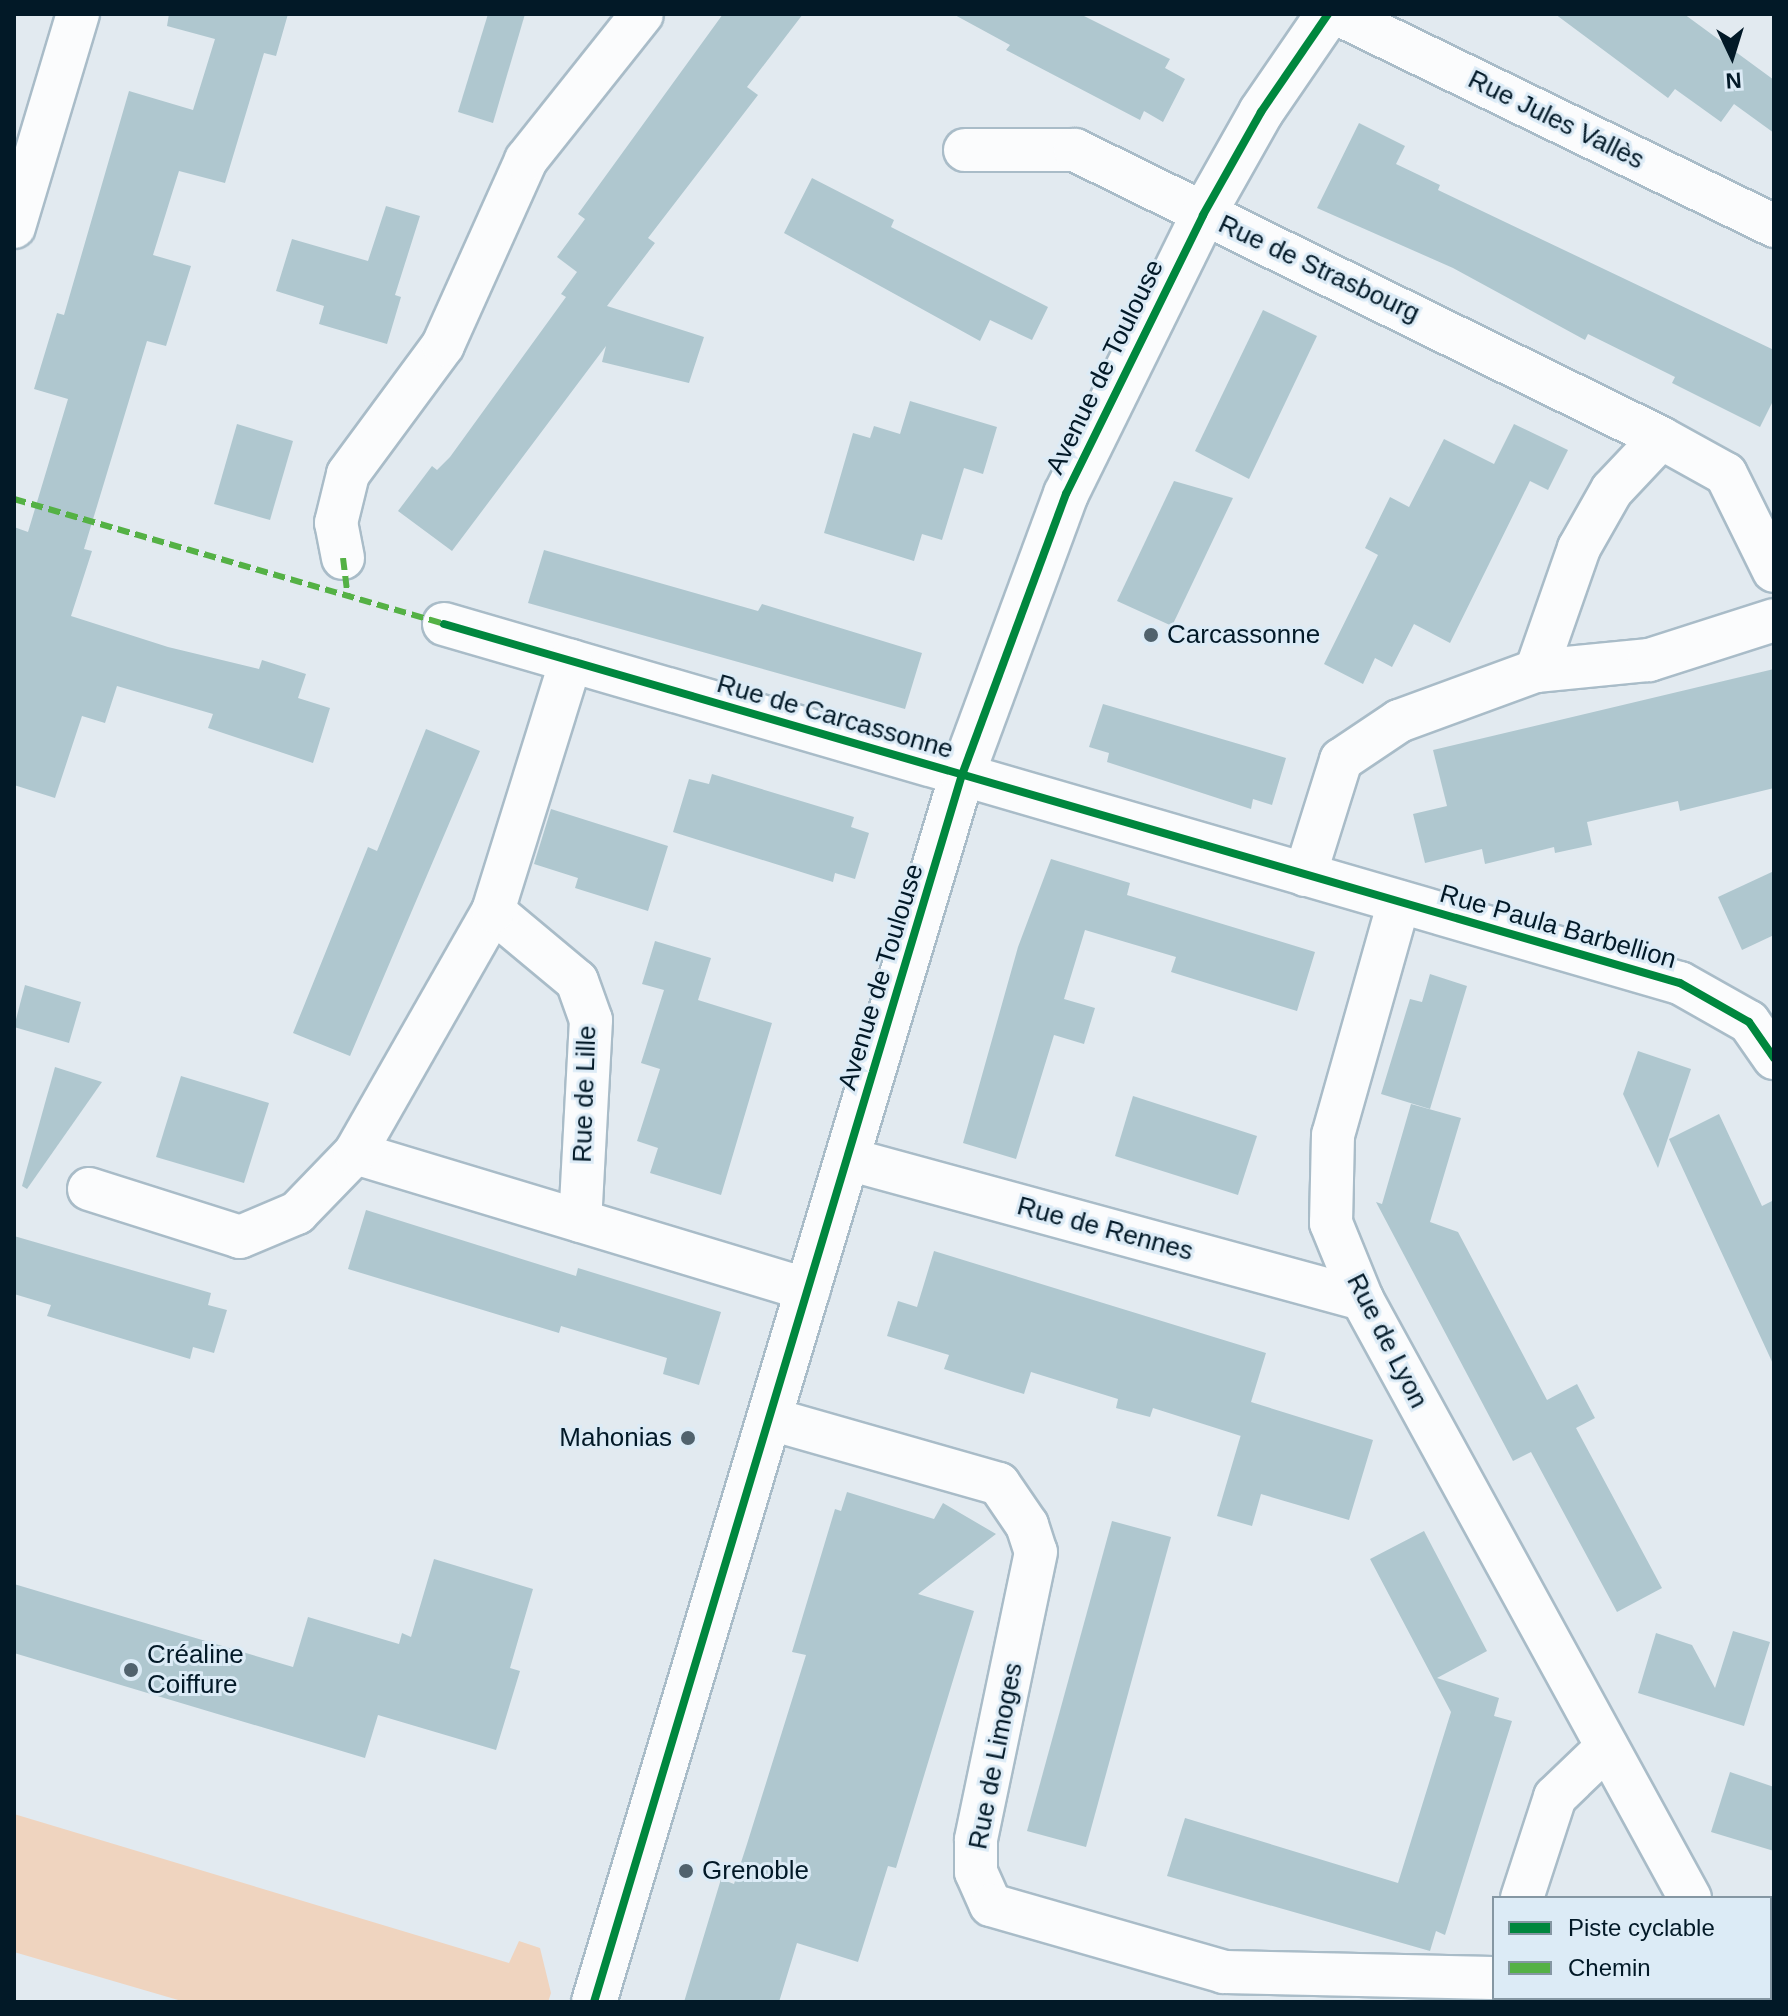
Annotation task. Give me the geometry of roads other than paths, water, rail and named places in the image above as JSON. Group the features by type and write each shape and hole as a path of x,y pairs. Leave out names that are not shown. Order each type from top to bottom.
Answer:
{"street":[{"path":"14,227 78,14"},
{"path":"343,558 336,523 348,474 443,345 526,160 642,14"},
{"name":"Avenue de Toulouse","path":"594,2002 962,775 1066,494 1203,215 1261,112 1328,14"},
{"name":"Rue Jules Vallès","path":"1338,14 1774,226"},
{"name":"Rue de Strasbourg","path":"965,150 1075,150 1203,215 1396,302 1661,438 1726,474 1774,571"},
{"path":"1536,671 1579,548 1612,490 1661,438"},
{"path":"1305,875 1341,760 1399,721 1536,671 1649,660 1774,620"},
{"name":"Rue de Carcassonne","path":"444,624 1399,902"},
{"path":"89,1189 240,1237 297,1213 355,1153 493,911 571,661"},
{"name":"Rue Paula Barbellion","path":"1399,902 1680,983 1749,1022 1774,1058"},
{"name":"Rue de Lyon","path":"1399,902 1333,1135 1331,1223 1362,1299 1689,1896"},
{"name":"Rue de Lille","path":"493,911 577,981 591,1020 580,1221"},
{"path":"355,1153 809,1290"},
{"name":"Rue de Rennes","path":"848,1159 1362,1299"},
{"name":"Rue de Limoges","path":"771,1419 999,1484 1027,1525 1036,1552 976,1840 976,1872 991,1905 1224,1972 1492,1978"},
{"path":"1523,1896 1555,1797 1607,1747"}],"place":[{"name":"Carcassonne","path":"1151,635"},
{"name":"Mahonias","path":"688,1438"},
{"name":"Créaline Coiffure","path":"131,1670"},
{"name":"Grenoble","path":"686,1871"}]}
